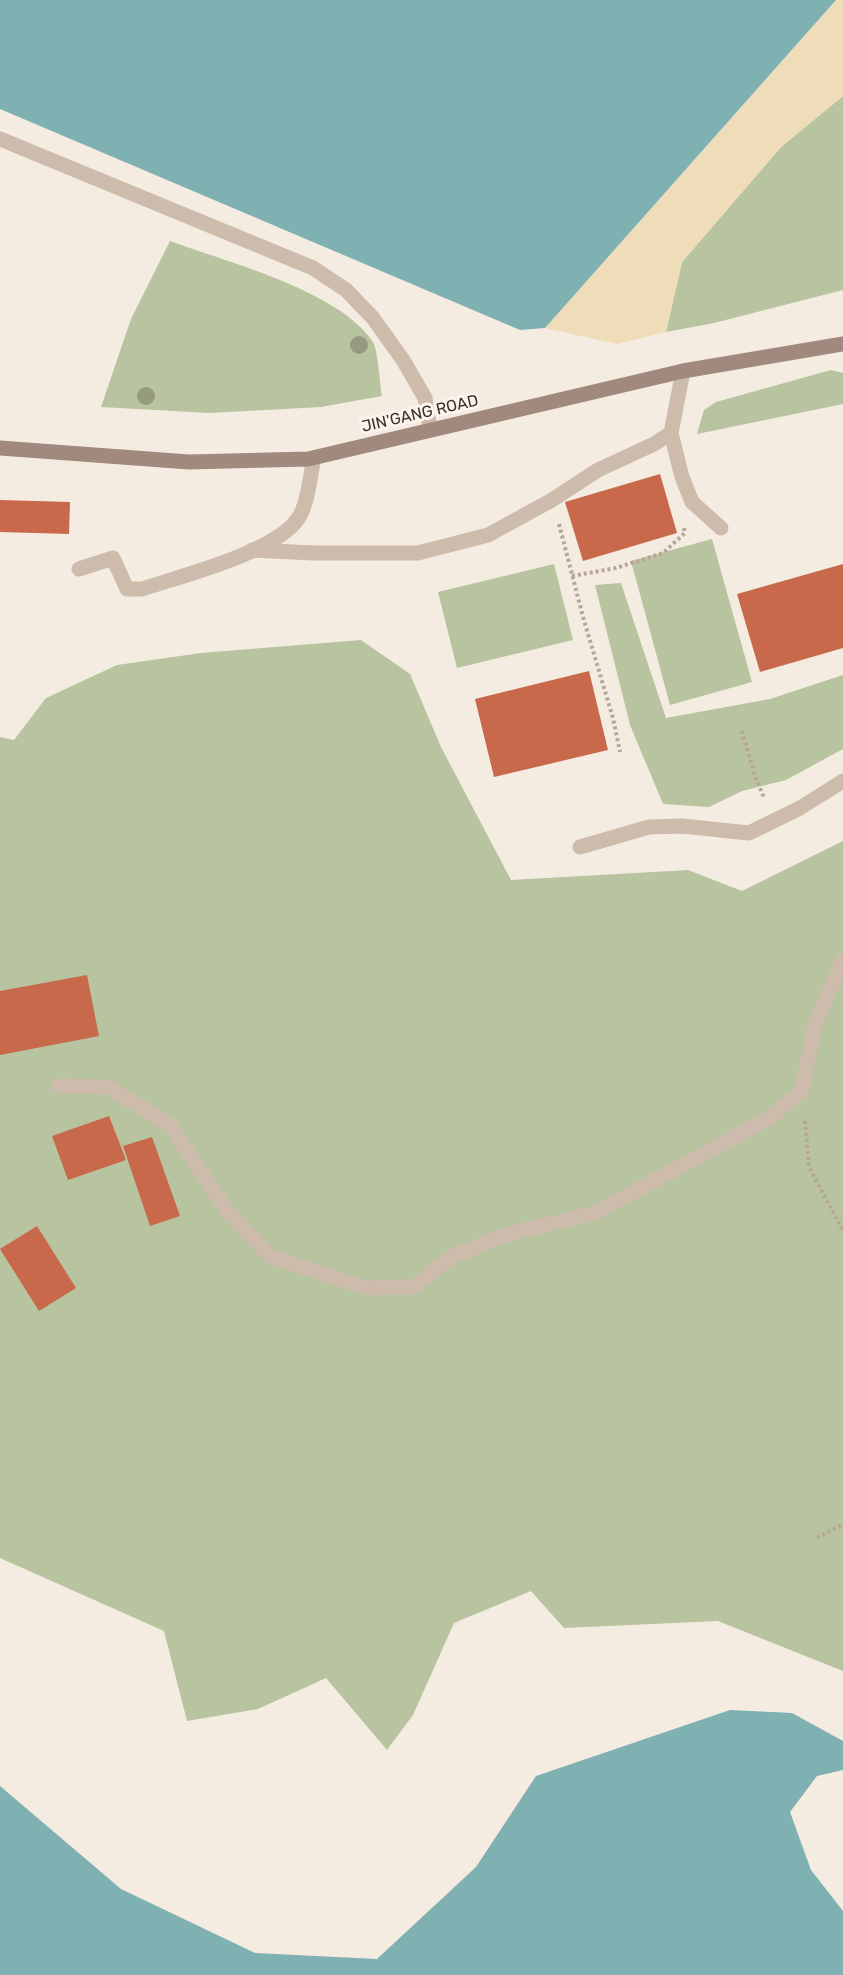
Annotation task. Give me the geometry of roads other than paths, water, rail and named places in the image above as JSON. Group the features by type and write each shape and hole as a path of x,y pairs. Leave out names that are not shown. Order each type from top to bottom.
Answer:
{"street":[{"name":"JIN'GANG ROAD","path":"0,448 189,462 314,458 683,371 843,344"}],"lane":[{"path":"0,139 313,268 346,290 373,318 403,360 425,398 430,430"},
{"path":"683,371 671,432 682,477 692,502 721,528"},
{"path":"252,550 314,553 418,553 488,535 552,500 598,470 654,444 671,432"},
{"path":"79,569 112,558 127,589 142,589 252,550 284,534 298,519 308,491 314,458"},
{"path":"580,847 649,827 682,826 749,832 800,808 843,781"},
{"path":"58,1086 108,1087 170,1125 228,1212 270,1256 367,1288 414,1287 453,1256 508,1234 595,1213 771,1117 802,1090 815,1024 843,960"}],"water":[{"path":"0,0 836,0 545,328 520,330 0,109"},
{"path":"730,1710 792,1713 843,1741 843,1770 817,1776 790,1812 811,1870 843,1911 843,1975 0,1975 0,1786 121,1889 255,1953 377,1959 476,1867 536,1776"}]}
